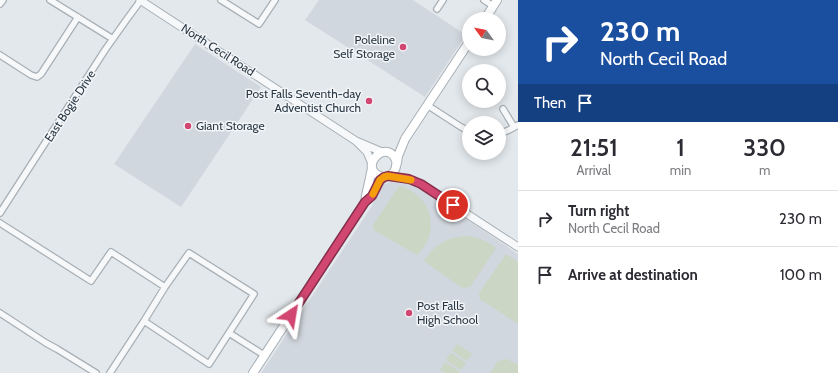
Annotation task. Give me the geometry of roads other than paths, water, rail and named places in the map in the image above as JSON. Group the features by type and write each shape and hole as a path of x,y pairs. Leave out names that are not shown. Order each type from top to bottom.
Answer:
{"main road":[{"path":"489,12 495,3"},
{"path":"253,373 365,202 372,196 380,180 392,174 405,139 462,52"},
{"path":"365,202 375,156 397,146 405,139"},
{"path":"384,152 393,155 396,165"},
{"path":"372,166 377,174 386,176"}],"street":[{"path":"0,4 3,0"},
{"path":"50,0 112,39"},
{"name":"East Bogie Drive","path":"0,213 112,39 141,0"},
{"name":"North Cecil Road","path":"141,0 356,141 384,152"},
{"path":"222,0 259,24 275,0"},
{"path":"437,9 443,0"},
{"path":"484,0 495,3"},
{"path":"0,55 31,75 36,76 41,74 78,18"},
{"path":"427,105 462,128"},
{"path":"503,109 516,126 506,131"},
{"name":"North Cecil Road","path":"356,141 366,152 372,166"},
{"path":"396,165 402,174 409,179 426,187 517,245"},
{"path":"386,176 409,179"},
{"path":"0,222 91,281 111,252 165,288"},
{"path":"110,373 165,288 189,253 254,294 209,364 144,321"},
{"path":"0,313 96,373"},
{"path":"229,333 264,355"}],"place":[{"name":"Poleline Self Storage","path":"403,47"},
{"name":"Post Falls Seventh-day Adventist Church","path":"369,101"},
{"name":"Giant Storage","path":"188,126"},
{"name":"Post Falls High School","path":"409,313"}]}
